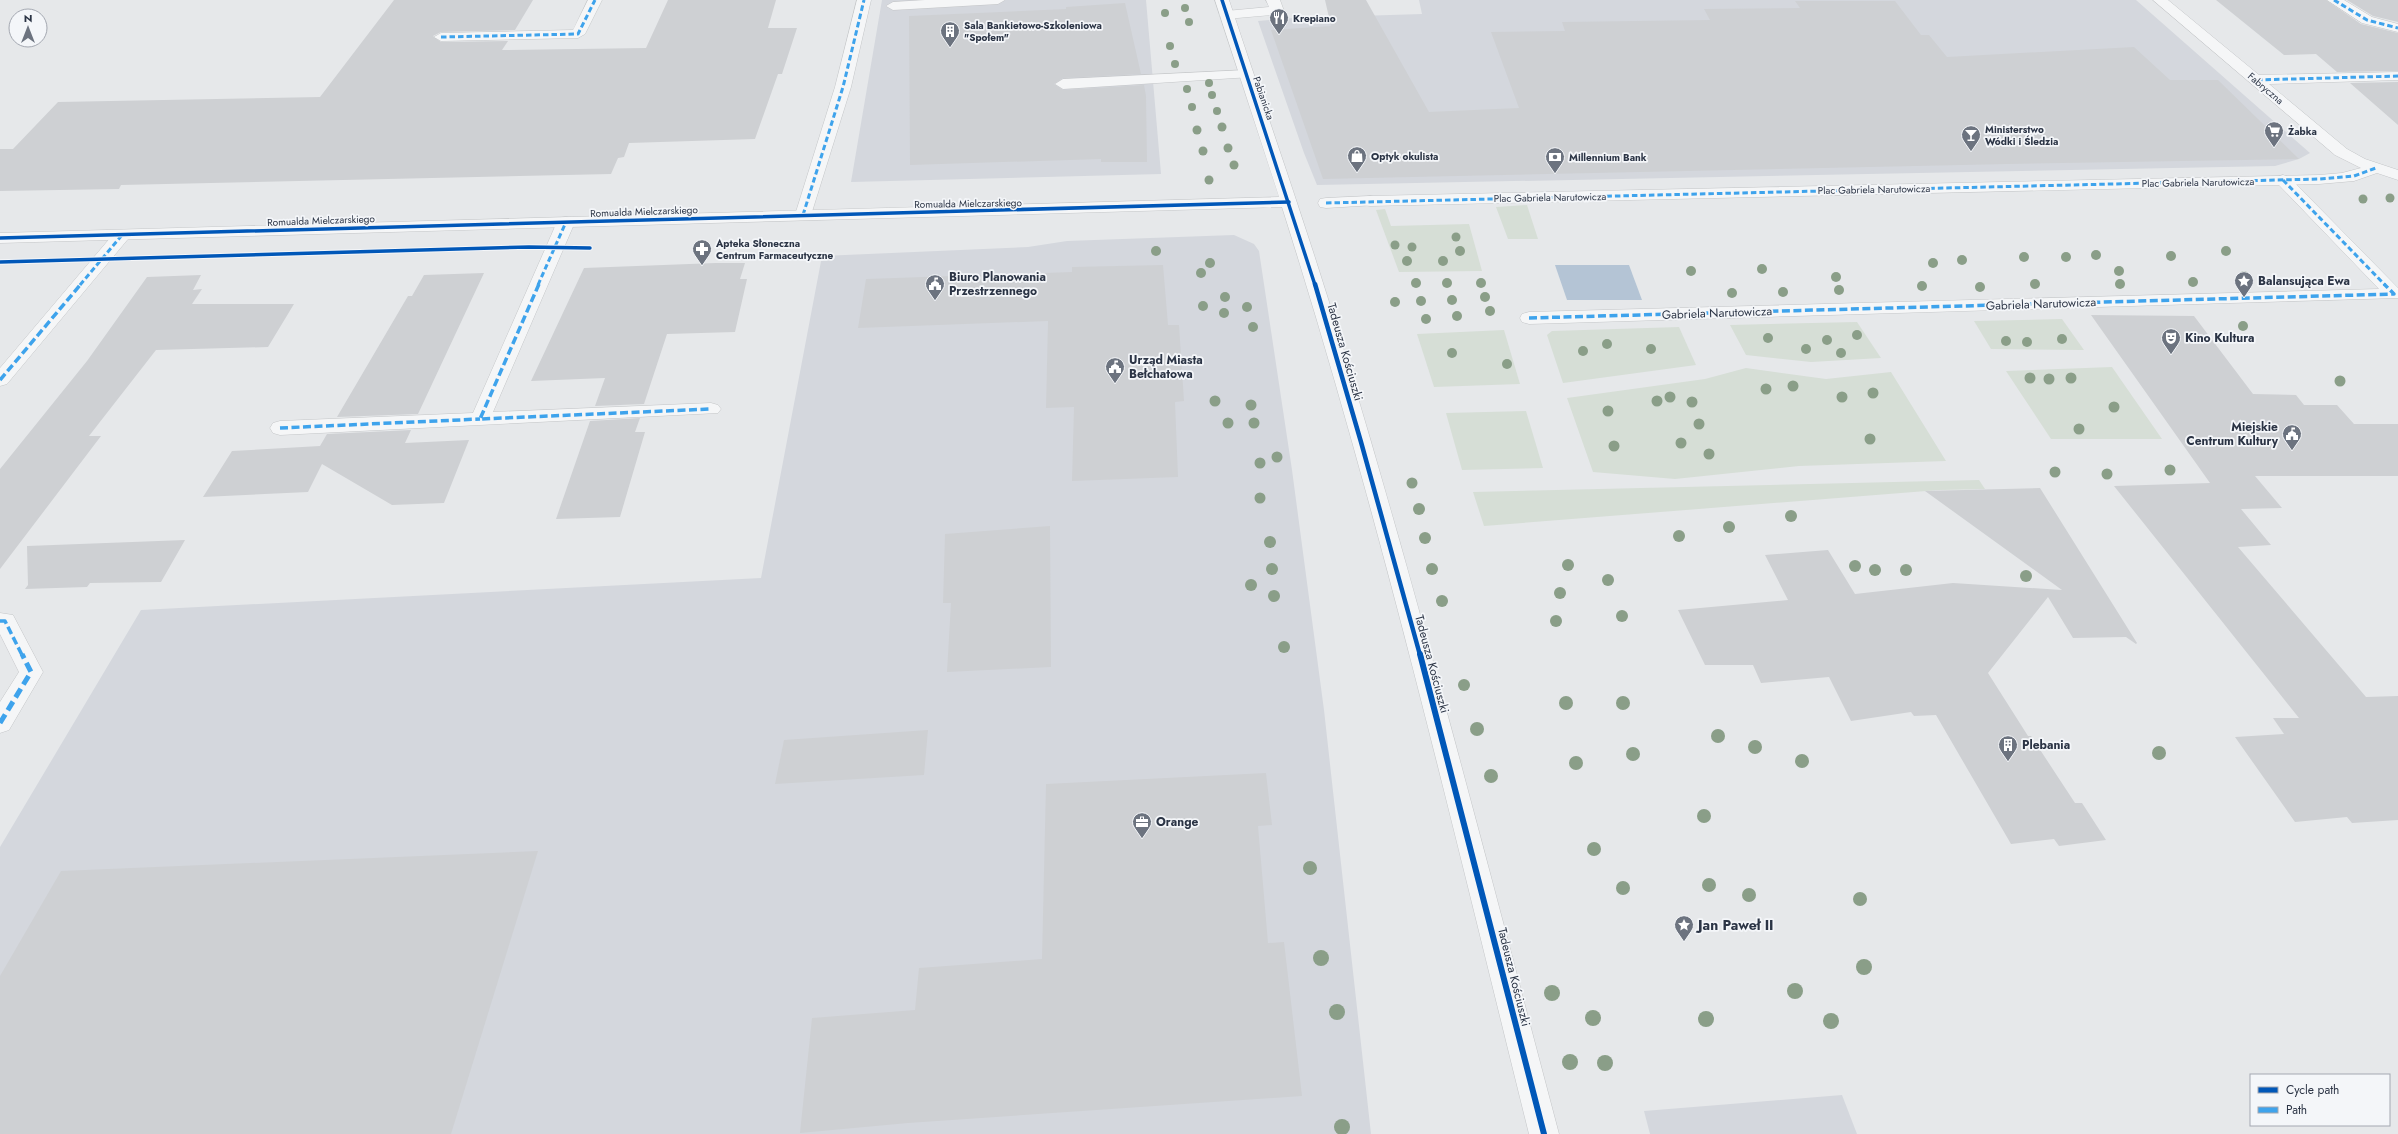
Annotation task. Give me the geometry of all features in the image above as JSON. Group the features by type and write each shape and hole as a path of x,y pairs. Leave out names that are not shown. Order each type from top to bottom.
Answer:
{"street":[{"path":"441,37 578,34 595,0"},
{"path":"803,215 843,87 864,0"},
{"path":"894,6 998,0"},
{"name":"Pabianicka","path":"1222,0 1289,202"},
{"path":"1226,15 1277,12 1273,0"},
{"name":"Fabryczna","path":"2160,0 2341,152 2376,168 2398,175"},
{"path":"2334,0 2367,20 2398,28"},
{"path":"1063,84 1246,74"},
{"path":"2257,80 2398,76"},
{"name":"Plac Gabriela Narutowicza","path":"1326,203 2347,178 2360,176 2376,168"},
{"name":"Gabriela Narutowicza","path":"1529,318 2394,294 2283,180"},
{"name":"Romualda Mielczarskiego","path":"0,238 803,215 1045,211 1289,202"},
{"name":"Tadeusza Kościuszki","path":"1289,202 1333,344 1432,704 1544,1134"},
{"path":"480,419 566,222"},
{"path":"0,380 122,235"},
{"path":"280,428 711,409"},
{"path":"0,621 5,621 31,672 0,723"}],"shaded area":[{"path":"882,0 1146,0 1161,174 851,182"},
{"path":"1419,0 2136,0 2310,153 2299,159 2275,166 1317,185 1304,153 1258,21 1294,18 1422,14"},
{"path":"1527,205 1538,239 1508,239 1496,207"},
{"path":"1385,209 1391,226 1469,224 1482,271 1399,272 1376,210"},
{"path":"1234,235 1254,244 1259,251 1292,470 1324,710 1371,1134 0,1134 0,847 141,610 761,578 822,256 1028,247 1067,241"},
{"path":"2062,319 2084,350 1991,349 1974,321"},
{"path":"1857,322 1881,358 1811,362 1746,355 1730,325"},
{"path":"1679,327 1696,365 1563,383 1547,335 1552,331"},
{"path":"1504,330 1520,384 1434,387 1417,334"},
{"path":"2112,367 2162,439 2051,439 2006,371"},
{"path":"1746,368 1826,379 1891,372 1946,461 1799,466 1675,479 1593,472 1567,398 1705,379"},
{"path":"1526,411 1543,468 1462,470 1446,413"},
{"path":"1979,480 1985,489 1939,490 1484,526 1473,492"},
{"path":"1842,1095 1857,1134 1650,1134 1644,1111"}],"water":[{"path":"1555,265 1629,265 1642,300 1567,300"}],"building":[{"path":"394,0 533,0 515,30 441,32 433,36 441,42 508,41 502,50 646,48 668,0 776,0 768,28 797,28 782,74 778,74 755,139 629,143 624,157 618,158 611,174 121,185 119,189 0,191 0,149 13,149 58,102 320,97"},
{"path":"1325,0 1366,0 1429,112 1519,108 1491,32 1565,31 1562,22 1710,20 1704,9 1800,8 1795,1 1895,1 1921,35 1929,35 1947,57 2134,47 2170,80 2218,80 2299,159 1323,179 1271,30 1331,26"},
{"path":"2216,0 2326,0 2361,24 2398,33 2398,71 2337,72 2316,54 2284,55"},
{"path":"2347,0 2398,0 2398,22 2373,16"},
{"path":"1125,3 1141,74 1063,78 1054,84 1063,90 1144,85 1146,96 1147,162 1101,162 1101,159 910,165 909,16 1066,9 1066,7"},
{"path":"2398,82 2398,125 2350,83"},
{"path":"745,263 740,279 747,279 735,332 667,334 644,404 595,406 605,378 531,381 584,268"},
{"name":"Urząd Miasta Bełchatowa","path":"1163,265 1168,325 1179,325 1184,401 1175,402 1178,477 1072,481 1074,407 1046,408 1048,321 858,328 866,279 1072,272 1072,267"},
{"path":"484,273 418,414 337,417 408,296 412,296 424,275"},
{"path":"201,275 193,290 202,289 192,304 294,304 268,347 156,350 89,436 101,436 0,569 0,469 87,361 147,277"},
{"path":"2091,315 2194,316 2253,394 2296,395 2304,405 2337,405 2354,424 2398,424 2398,476 2255,476 2282,508 2241,509 2271,545 2238,547 2366,697 2398,696 2398,820 2352,823 2347,817 2295,822 2235,737 2284,734 2273,718 2299,718 2114,486 2210,483"},
{"path":"640,418 635,432 645,432 620,517 556,519 590,421"},
{"path":"411,430 405,443 469,440 444,503 392,505 322,464 308,492 203,497 232,451 320,446 327,434"},
{"path":"2040,488 2137,643 2136,644 2126,637 2073,638 2048,597 1988,673 2028,736 2031,736 2075,803 2082,803 2106,840 2059,846 2054,839 2011,844 1936,715 1914,716 1911,712 1851,721 1829,677 1761,683 1753,665 1705,665 1678,610 1788,600 1765,555 1828,550 1855,594 1953,583 2062,590 1925,491"},
{"path":"1050,526 1051,667 947,672 951,603 943,603 945,534"},
{"path":"185,540 161,582 90,583 87,587 25,589 28,585 27,546"},
{"path":"928,730 924,775 775,784 784,740"},
{"path":"1266,773 1272,825 1258,826 1268,943 1284,942 1302,1096 908,1123 800,1133 812,1018 915,1010 919,968 1042,959 1046,784"},
{"path":"538,851 451,1134 0,1134 0,976 61,871"}],"marked path":[{"path":"441,37 578,34 595,0"},
{"path":"803,215 843,87 864,0"},
{"path":"2334,0 2367,20 2398,28"},
{"path":"2257,80 2398,76"},
{"path":"1326,203 2331,179 2354,176 2376,168"},
{"path":"1529,318 2394,294 2283,180"},
{"path":"566,222 480,419 711,409"},
{"path":"0,380 122,235"},
{"path":"280,428 480,419"},
{"path":"0,621 5,621 31,672 0,723"}],"cycle path":[{"path":"1222,0 1307,257 1389,540 1442,738 1544,1134"},
{"path":"0,238 806,217 1289,202"},
{"path":"0,262 529,247 590,248"}],"place":[{"name":"Krepiano","path":"1279,35"},
{"name":"Sala Bankietowo-Szkoleniowa \"Społem\"","path":"950,48"},
{"name":"Żabka","path":"2274,148"},
{"name":"Ministerstwo Wódki i Śledzia","path":"1971,152"},
{"name":"Optyk okulista","path":"1357,173"},
{"name":"Millennium Bank","path":"1555,174"},
{"name":"Apteka Słoneczna Centrum Farmaceutyczne","path":"702,266"},
{"name":"Balansująca Ewa","path":"2244,298"},
{"name":"Biuro Planowania Przestrzennego","path":"935,301"},
{"name":"Kino Kultura","path":"2171,355"},
{"name":"Urząd Miasta Bełchatowa","path":"1115,384"},
{"name":"Miejskie Centrum Kultury","path":"2292,451"},
{"name":"Plebania","path":"2008,762"},
{"name":"Orange","path":"1142,839"},
{"name":"Jan Paweł II","path":"1684,942"}]}
